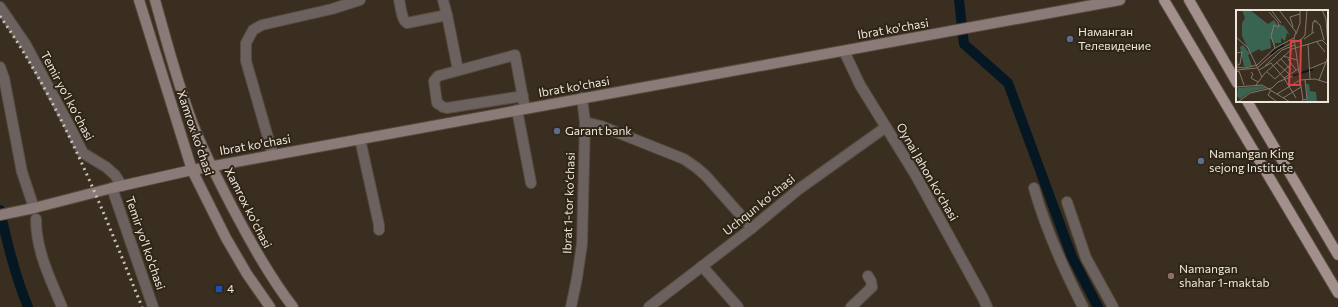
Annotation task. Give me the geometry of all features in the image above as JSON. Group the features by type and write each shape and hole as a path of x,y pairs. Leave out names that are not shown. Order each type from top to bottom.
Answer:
{"main road":[{"name":"Xamrox koʻchasi","path":"139,0 192,170 226,238 247,274 270,307"},
{"name":"Xamrox ko'chasi","path":"155,0 178,83 195,128 212,166 259,257 284,296 293,307"},
{"name":"Ibrat ko'chasi","path":"0,215 212,166 1120,0"},
{"path":"1164,0 1338,293"},
{"path":"1189,0 1236,81"},
{"path":"1248,102 1338,255"}],"street":[{"path":"273,155 246,61 246,43 253,30 262,25 332,9 360,0"},
{"path":"399,0 403,18 407,23 446,15"},
{"path":"444,0 458,70"},
{"name":"Temir yoʻl koʻchasi","path":"0,8 26,45 82,153 106,167 114,175 117,187"},
{"name":"Oynai Jahon ko‘chasi","path":"844,50 860,85 915,174 987,307"},
{"path":"523,96 448,108 439,105 436,102 434,80 438,76 515,55 523,96 521,110 531,183"},
{"path":"0,67 4,78 22,172 34,208"},
{"name":"Ibrat 1-tor koʻchasi","path":"571,307 582,244 585,122 582,98"},
{"path":"585,122 601,126 684,159 706,176 752,228"},
{"name":"Uchqun koʻchasi","path":"649,307 752,228 799,189 886,126"},
{"path":"360,139 379,225 378,230"},
{"name":"Temir yo'l ko'chasi","path":"117,187 153,307"},
{"path":"1034,188 1043,219 1066,274 1083,307"},
{"path":"1067,202 1086,258 1112,307"},
{"path":"36,219 36,234 41,255 62,307"},
{"path":"702,266 738,307"},
{"path":"851,307 872,287 868,276"}],"waterway":[{"path":"959,0 964,44 1008,83 1072,257 1098,307"},
{"path":"0,210 12,259 28,307"}],"railway":[{"path":"0,16 23,50 62,121 96,195 142,307"}],"place":[{"name":"Наманган Телевидение","path":"1070,39"},
{"name":"Garant bank","path":"557,131"},
{"name":"Namangan King sejong Institute","path":"1201,161"},
{"name":"Namangan shahar 1-maktab","path":"1171,276"},
{"name":"4","path":"219,289"}]}
